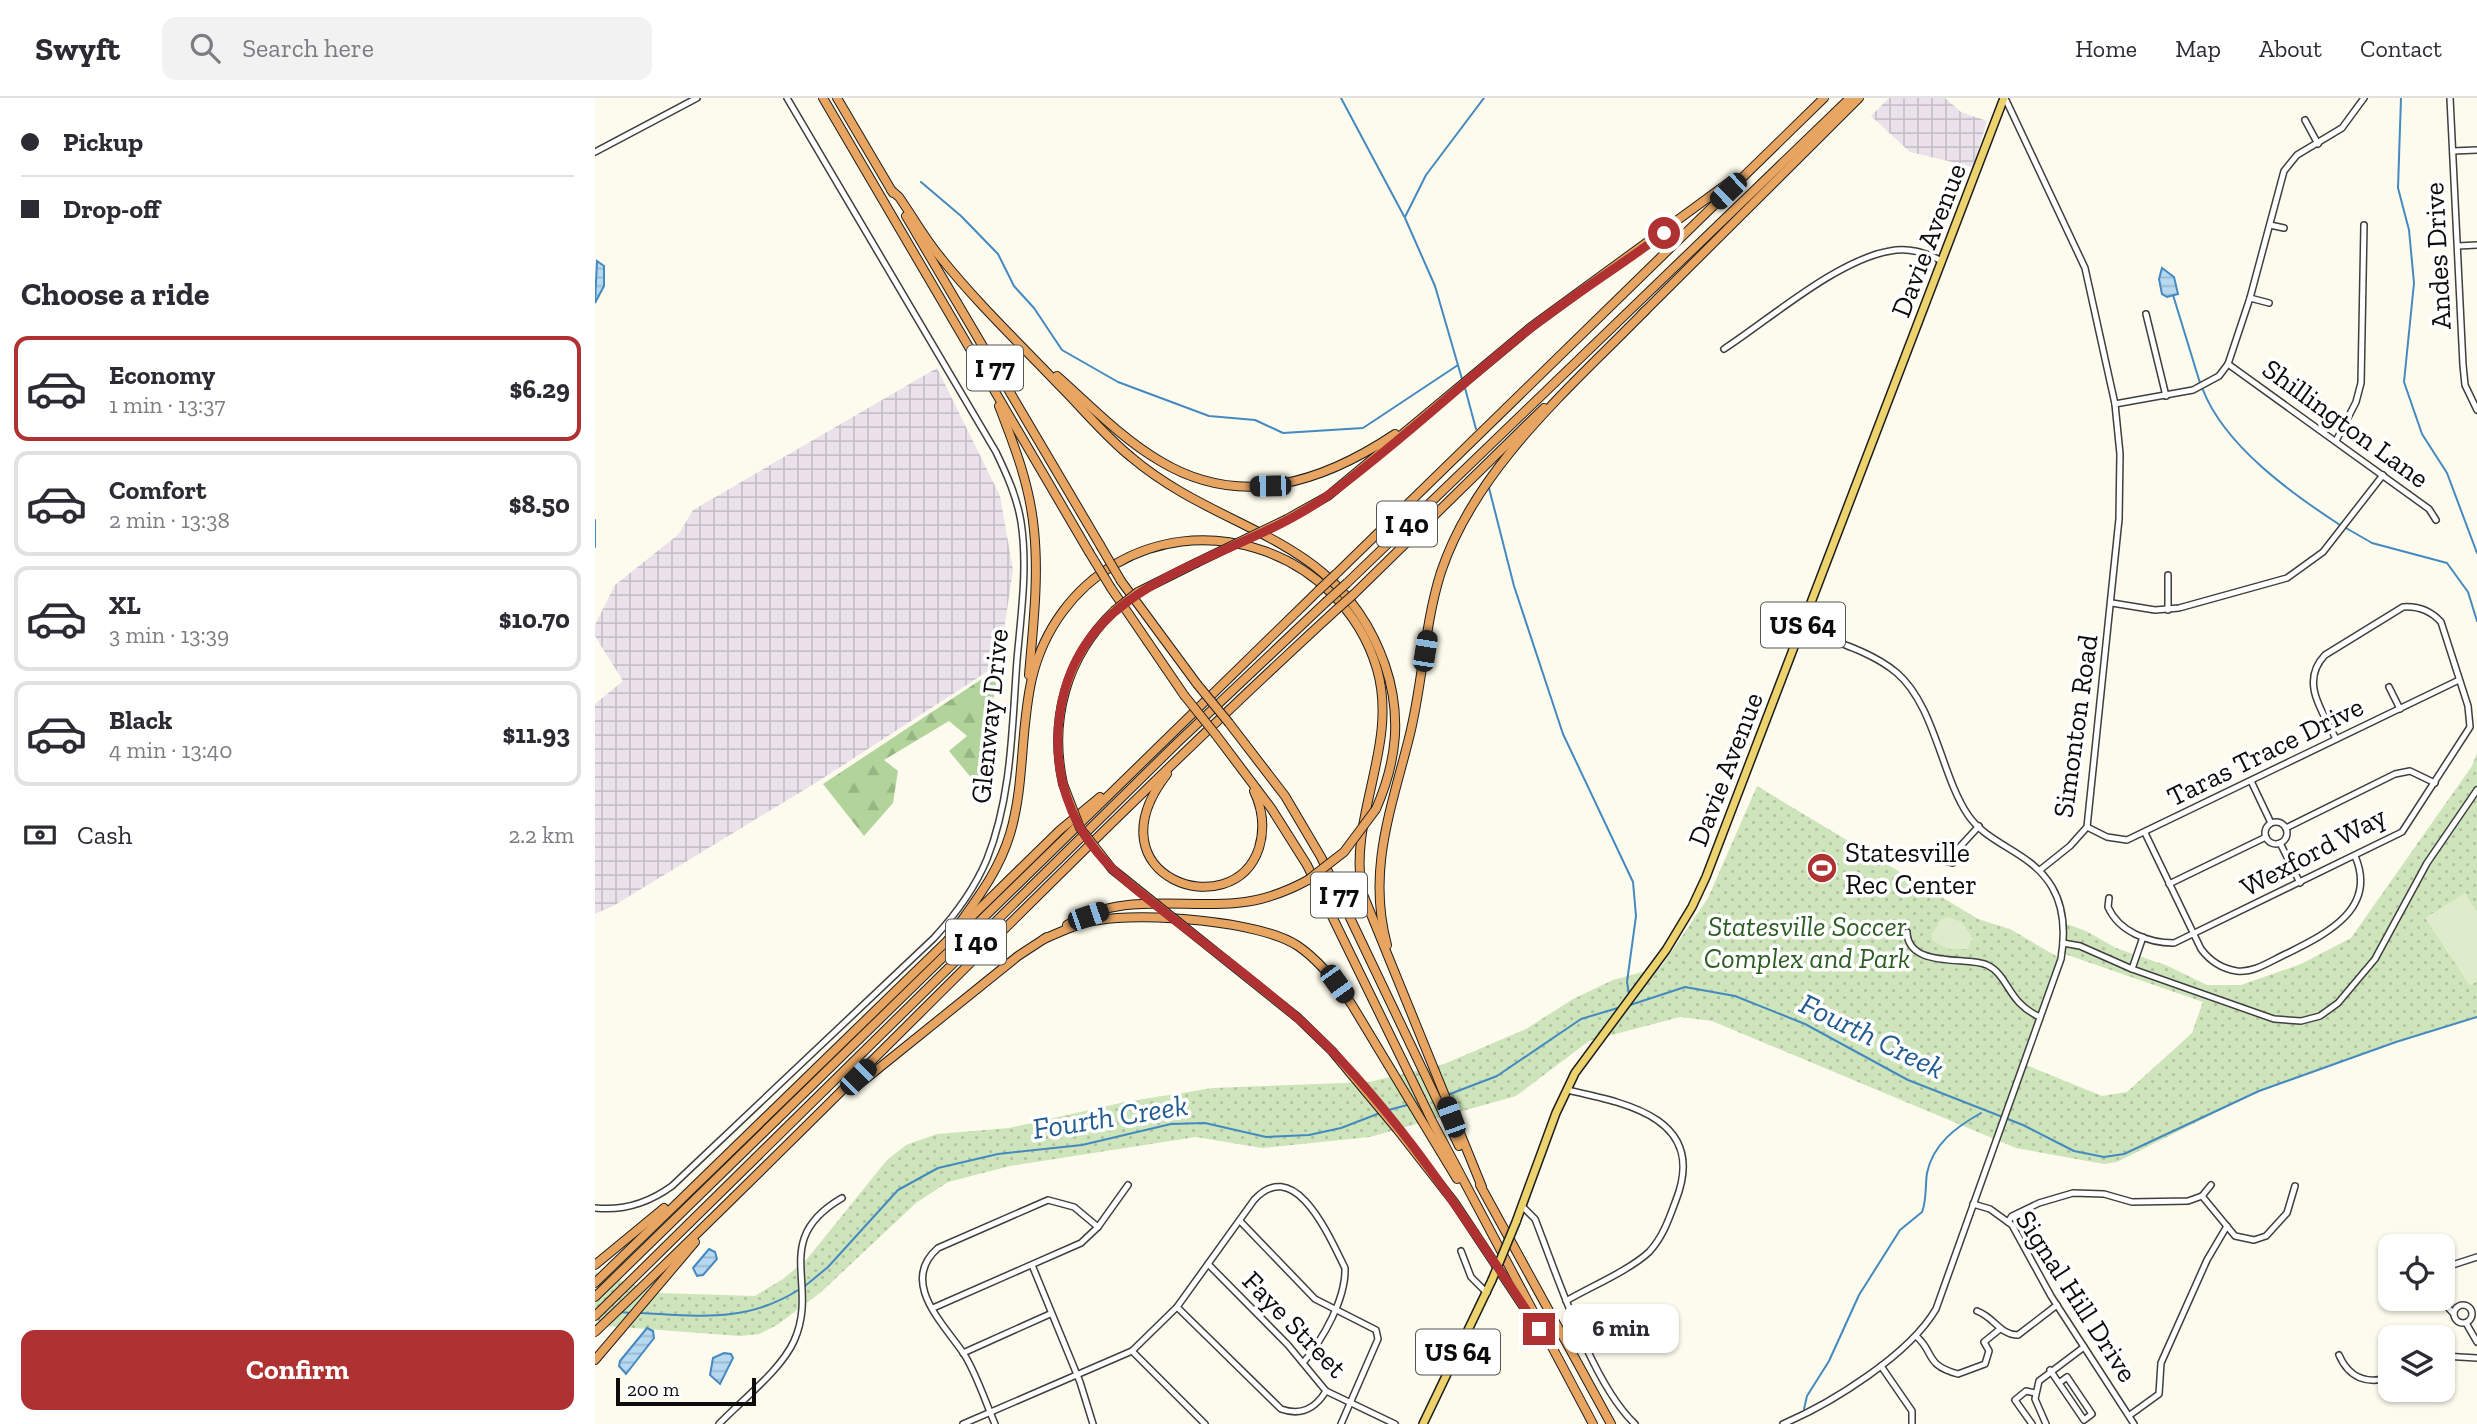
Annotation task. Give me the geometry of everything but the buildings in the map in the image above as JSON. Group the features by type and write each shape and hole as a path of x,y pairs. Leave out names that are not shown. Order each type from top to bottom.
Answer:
{"highway":[{"name":"I 77","path":"824,98 1111,588 1184,695 1244,772 1307,864 1414,1082 1428,1122 1593,1424"},
{"name":"I 77","path":"837,98 1121,581 1285,796 1321,857 1425,1081 1447,1117"},
{"name":"I 40","path":"595,1297 1824,98"},
{"name":"I 40","path":"595,1316 1177,743 1850,98"},
{"path":"595,1332 822,1114 1190,744 1354,594 1859,98"},
{"path":"1552,1348 1454,1202 1332,1051 1297,1018 1112,869 1080,828 1063,785 1057,751 1059,715 1064,692 1080,653 1114,611 1138,592 1328,496 1571,297 1714,195 1787,134"},
{"path":"822,1114 1018,956 1073,921 1122,906 1168,902 1238,903 1272,896 1308,880 1343,852 1376,809 1392,763 1396,709 1377,643 1353,602 1309,559 1175,490 1129,456 949,268 899,197 891,190"},
{"path":"1400,985 1378,909 1377,882 1381,848 1411,733 1437,587 1447,557 1474,506 1499,469 1548,411 1645,311"},
{"path":"1012,335 1142,449 1180,472 1204,480 1238,486 1270,486 1321,475 1350,463 1424,415"},
{"path":"989,381 1021,464 1034,528 1036,587 1025,730"},
{"path":"946,943 986,887 1007,842 1014,815 1031,680 1048,634 1070,600 1108,566 1154,547 1208,541 1262,550 1303,569 1324,585 1352,618 1369,648 1379,679 1381,738 1360,826 1359,872 1366,907 1438,1080 1447,1117 1482,1187 1611,1424"},
{"path":"1190,744 1149,798 1142,817 1146,851 1171,878 1201,888 1223,885 1241,875 1256,858 1263,836 1263,817 1244,772"},
{"path":"595,1283 1060,830 1143,760"},
{"path":"1044,939 1068,928 1099,920 1130,917 1251,926 1277,934 1298,946 1337,984 1400,1085 1428,1122"},
{"path":"595,1265 717,1164"},
{"path":"595,1360 727,1204"}],"main road":[{"name":"Davie Avenue","path":"1423,1424 1487,1293 1567,1090 1586,1056 1644,979 1692,907 2005,98"}],"street":[{"path":"595,152 697,98"},
{"name":"Glenway Drive","path":"595,1208 615,1209 642,1203 672,1186 935,938 954,916 988,857 1005,796 1024,575 1021,524 1015,496 996,452 787,98"},
{"name":"Simonton Road","path":"2005,98 2085,268 2115,404 2121,486 2112,603 2087,827 2070,846 2040,870"},
{"path":"2115,404 2166,396 2207,384 2219,376 2228,364 2250,298 2284,171 2297,155 2342,128 2364,98"},
{"name":"Andes Drive","path":"2450,98 2463,365 2465,384 2476,408"},
{"path":"2305,120 2318,144"},
{"path":"2453,151 2477,150"},
{"path":"2270,225 2284,228"},
{"path":"2336,441 2356,402 2361,383 2364,225"},
{"path":"2458,246 2477,245"},
{"path":"1724,349 1830,277 1870,256 1892,250 1909,250 1943,261"},
{"path":"2250,298 2269,303"},
{"path":"2146,314 2166,396"},
{"name":"Shillington Lane","path":"2228,364 2429,509 2436,520"},
{"path":"2112,603 2168,610 2269,585 2304,569 2323,552 2383,475"},
{"path":"2168,575 2168,610"},
{"name":"Wexford Way","path":"2109,898 2108,907 2116,922 2143,937 2174,943 2402,832 2470,727 2468,706 2441,622 2434,615 2413,606 2393,612 2317,663 2312,685 2336,739"},
{"path":"1783,1424 1881,1366 1916,1336 1936,1309 2040,1017 2063,943 2060,906 2040,870 1979,826 1968,814 1909,686 1886,664 1801,629"},
{"name":"Taras Trace Drive","path":"2087,827 2116,840 2127,840 2145,833 2459,680"},
{"path":"2389,687 2400,709"},
{"path":"2286,828 2395,774 2410,771 2435,783"},
{"path":"2251,781 2271,823"},
{"path":"2063,943 2092,950 2133,969 2274,1019 2301,1021 2321,1016 2338,1003 2375,960 2427,863 2477,790"},
{"path":"2279,822 2286,828 2285,838 2280,843 2273,843 2266,837 2266,829 2271,823 2279,822"},
{"path":"1957,850 1979,826"},
{"path":"2145,833 2195,935 2213,962 2236,971 2252,970 2333,930 2360,893 2363,878 2355,856"},
{"path":"2169,884 2266,837"},
{"path":"2280,843 2300,883"},
{"path":"1907,932 1914,946 1935,959 1947,962 1980,962 1993,968 2021,1007 2040,1017"},
{"path":"2133,969 2143,937"},
{"path":"1566,1301 1646,1254 1658,1241 1678,1195 1683,1160 1671,1130 1652,1116 1626,1103 1567,1090"},
{"path":"933,1308 1081,1243 1098,1227 1128,1185"},
{"path":"2008,1222 2012,1216 2039,1203 2073,1193 2104,1194 2132,1202 2188,1201 2202,1196 2211,1185"},
{"path":"2202,1196 2235,1236 2254,1240 2266,1236 2287,1213 2295,1186"},
{"path":"963,1424 1132,1351 1177,1307 1264,1189 1286,1187 1301,1194 1345,1268 1345,1279 1334,1310 1318,1344 1303,1363"},
{"path":"719,1424 788,1353 798,1332 801,1250 806,1232 819,1214 842,1198"},
{"path":"995,1424 963,1353 944,1332 921,1282 922,1268 927,1257 939,1248 1048,1200 1061,1201 1074,1207 1098,1227"},
{"name":"Signal Hill Drive","path":"1973,1204 1990,1209 2008,1222 2057,1305 2134,1424"},
{"path":"1523,1206 1535,1219 1566,1301 1615,1399 1635,1424"},
{"path":"1240,1221 1315,1298 1376,1330 1378,1339 1342,1424"},
{"path":"2130,1415 2152,1402 2159,1394 2161,1363 2213,1247 2227,1226"},
{"path":"1461,1251 1471,1277 1487,1293"},
{"path":"2455,1264 2477,1257"},
{"name":"Faye Street","path":"1208,1264 1303,1363 1326,1391 1395,1424"},
{"path":"1032,1265 1093,1424"},
{"path":"2451,1311 2459,1323 2466,1323 2471,1319 2477,1304"},
{"path":"1977,1311 1991,1317 2000,1329 2018,1335 2057,1305"},
{"path":"2454,1314 2461,1306 2467,1306 2472,1312"},
{"path":"1177,1307 1281,1409 1291,1413 1311,1408 1326,1391"},
{"path":"963,1353 1050,1314"},
{"path":"2466,1323 2477,1342"},
{"path":"1916,1336 1924,1342 1931,1360 1958,1374 1985,1364 1989,1351 1984,1342 2000,1329"},
{"path":"2046,1424 2036,1407 2035,1393 2039,1381 2050,1370 2084,1348"},
{"path":"1132,1351 1205,1424"},
{"path":"2339,1356 2347,1370 2360,1379 2378,1382"},
{"path":"2455,1357 2477,1358"},
{"path":"1881,1366 1912,1411 1912,1424"},
{"path":"2050,1370 2084,1420 2092,1414 2067,1377 2059,1383"},
{"path":"2032,1424 2015,1400 2026,1391 2035,1393"}],"shaded area":[{"path":"1889,98 1945,98 1961,112 1987,121 1973,167 1910,152 1871,116"},
{"path":"937,368 1000,496 1013,570 999,664 817,782 613,906 595,914 595,704 623,681 595,636 595,625 615,585 679,534 693,510"}],"green space":[{"path":"994,671 997,678 978,786 949,751 967,736 949,721 884,760 898,771 893,803 864,836 823,784"},
{"name":"Statesville Soccer Complex and Park","path":"2477,753 2477,1017 2396,1042 2259,1091 2117,1162 2104,1164 2016,1148 1712,1021 1680,1017 1589,1041 1516,1096 1370,1137 1262,1148 1196,1137 1010,1166 948,1182 916,1203 820,1293 777,1325 759,1334 740,1336 606,1326 595,1319 595,1272 659,1293 755,1296 783,1279 807,1259 887,1160 906,1145 937,1134 1009,1128 1125,1102 1213,1088 1369,1082 1444,1064 1526,1029 1573,999 1613,980 1661,967 1708,898 1757,786 1978,919 2010,929 2061,959 2026,1065 2102,1096 2127,1092 2192,1033 2203,1002 2062,953 2064,923 2086,931 2116,948 2168,966 2207,985 2241,985 2301,964 2351,938 2472,766"},
{"path":"2465,893 2477,912 2477,981 2470,986 2425,918"},
{"path":"1948,917 1962,922 1973,939 1967,949 1948,949 1933,941 1931,936 1941,919"}],"water":[{"path":"597,261 604,266 604,286 595,303"},
{"path":"2162,268 2174,277 2178,294 2167,297 2162,294 2159,279"},
{"path":"709,1249 715,1252 717,1259 703,1275 697,1276 693,1268"},
{"path":"647,1328 653,1331 654,1338 626,1374 619,1366 620,1361"},
{"path":"724,1353 731,1354 733,1358 720,1384 710,1375 713,1358"}],"waterway":[{"path":"1341,98 1405,218 1435,286 1462,379"},
{"path":"1405,217 1426,175 1484,98"},
{"path":"2401,98 2398,188 2409,230 2414,283 2404,382 2422,434 2447,473 2477,553"},
{"path":"921,182 961,216 998,254 1014,286 1034,308 1062,350 1118,382 1209,416 1255,420 1283,433 1363,428 1458,365"},
{"path":"2173,295 2200,383"},
{"path":"1465,388 1476,429"},
{"path":"2203,390 2213,411 2243,449 2281,483 2340,525"},
{"path":"1489,488 1514,586 1563,734 1633,882 1636,916 1627,982 1629,994"},
{"path":"595,520 595,547"},
{"path":"2346,528 2372,543 2447,563 2468,592 2477,621"},
{"name":"Fourth Creek","path":"1630,1005 1685,987 1735,996 1805,1024 1908,1080 2023,1125 2074,1151 2104,1157 2124,1154 2259,1091 2396,1042 2477,1017"},
{"name":"Fourth Creek","path":"1450,1094 1497,1076 1581,1019 1621,1007"},
{"name":"Fourth Creek","path":"1385,1111 1407,1105"},
{"name":"Fourth Creek","path":"805,1286 828,1267 898,1190 938,1168 998,1154 1082,1145 1171,1124 1205,1123 1266,1137 1309,1135 1341,1128 1380,1113"},
{"path":"1804,1409 1807,1396 1829,1361 1859,1295 1900,1230 1922,1212 1927,1173 1934,1153 1955,1130 1981,1113"},
{"name":"Fourth Creek","path":"641,1313 723,1315 761,1308 800,1289"},
{"name":"Fourth Creek","path":"620,1312 631,1313"}],"place":[{"name":"Statesville Rec Center","path":"1822,868"}],"route":[{"path":"1539,1329 1426,1164 1332,1051 1297,1018 1123,879 1086,839 1066,797 1059,768 1059,715 1071,671 1080,653 1105,620 1126,601 1143,589 1302,512 1328,496 1531,327 1664,233"}]}
